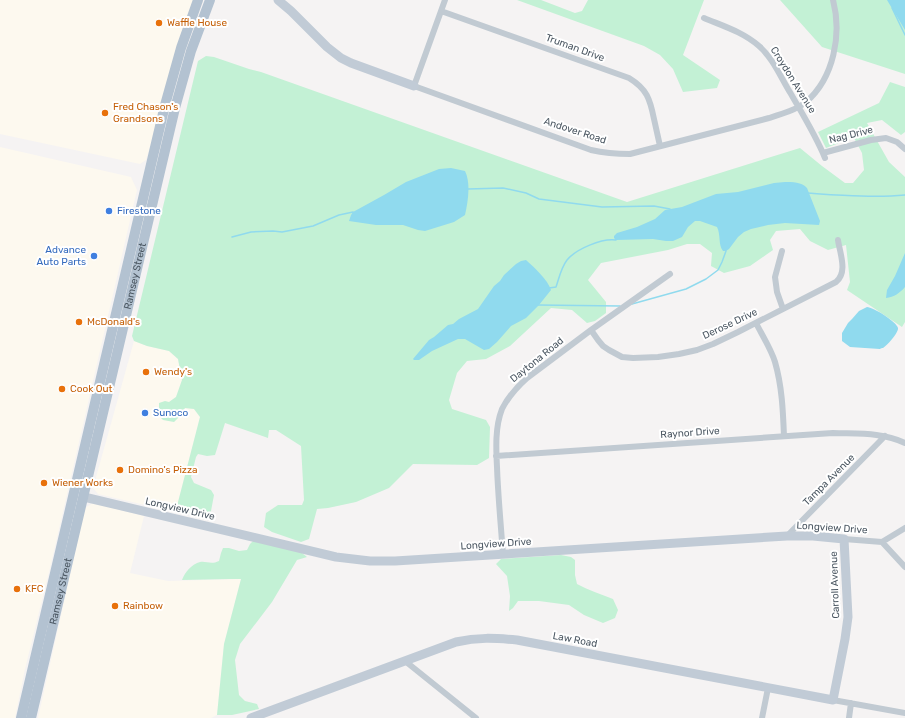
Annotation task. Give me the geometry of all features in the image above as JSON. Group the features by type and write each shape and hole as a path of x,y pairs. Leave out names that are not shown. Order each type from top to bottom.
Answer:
{"main road":[{"name":"Ramsey Street","path":"21,718 165,105 175,67 198,0"},
{"name":"Ramsey Street","path":"31,718 175,108 186,70 210,0"},
{"path":"148,175 159,177"},
{"path":"104,364 114,366"}],"street":[{"name":"Andover Road","path":"278,0 327,47 341,58 351,63 591,150 601,153 616,154 630,154 781,115 805,102 817,90 825,78 834,52 836,16 833,0"},
{"path":"414,86 445,0"},
{"name":"Truman Drive","path":"441,11 629,78 640,87 650,102 660,146"},
{"name":"Croydon Avenue","path":"704,18 734,31 760,46 775,67 798,106 817,139 824,156"},
{"name":"Nag Drive","path":"824,156 871,140 886,138 897,142 905,149"},
{"name":"Derose Drive","path":"591,330 608,350 622,356 632,358 658,357 697,350 756,323 839,280 843,270 838,240"},
{"path":"782,251 775,278 777,292 783,309"},
{"name":"Daytona Road","path":"503,555 496,442 499,420 507,400 513,391 526,378 670,274"},
{"path":"756,323 775,361 780,380 784,436"},
{"name":"Raynor Drive","path":"496,456 833,433 885,436 905,444"},
{"name":"Tampa Avenue","path":"787,536 885,436"},
{"name":"Longview Drive","path":"84,497 331,555 370,561 503,555 787,536 813,536 882,542"},
{"path":"905,528 882,542 905,567"},
{"name":"Carroll Avenue","path":"833,700 848,617 844,539"},
{"name":"Law Road","path":"251,718 456,642 488,638 517,640 905,713"},
{"path":"405,661 476,718"},
{"path":"762,718 768,688"},
{"path":"849,718 851,703"}],"shaded area":[{"path":"0,0 193,0 146,160 140,164 0,134"},
{"path":"0,147 131,177 137,190 50,568 25,669 15,718 0,718"},
{"path":"134,341 147,346 169,351 178,359 182,380 176,397 169,402 179,417 185,408 194,409 200,417 175,512 98,494 93,488"},
{"path":"93,503 144,516 130,573 168,581 241,579 224,644 217,715 211,718 38,718 85,508"}],"green space":[{"path":"517,0 541,0 575,13 582,11 588,0 704,0 683,55 720,80 717,88 683,92 673,69 660,55 644,46"},
{"path":"780,0 905,0 905,74 822,47"},
{"path":"206,56 214,57 261,72 627,202 800,148 845,183 853,183 864,170 862,153 853,136 826,148 818,132 879,103 890,82 905,87 905,132 901,135 882,120 867,123 889,162 905,177 905,322 902,327 847,290 850,282 846,245 828,250 810,241 800,229 776,231 770,240 773,250 750,266 724,273 711,266 712,253 700,244 687,244 668,250 601,263 588,280 606,302 606,313 595,321 587,323 572,310 551,308 510,346 486,359 467,361 457,373 449,400 452,409 486,420 490,427 489,458 477,465 413,464 389,488 356,502 317,509 309,539 301,542 272,532 264,527 266,513 278,505 302,505 304,500 301,446 276,430 269,430 268,438 225,423 215,455 207,456 198,454 191,477 194,483 211,490 214,495 211,511 205,517 184,511 177,506 200,417 194,409 185,408 174,422 163,420 159,416 159,403 165,401 169,402 176,397 182,380 178,359 169,351 147,346 134,341 132,336 198,61"},
{"path":"254,540 302,553 307,557 297,560 272,602 240,644 235,660 239,695 245,701 257,704 259,709 232,715 217,715 224,644 241,579 182,580 189,569 197,563 214,563 219,561 223,548 239,551 247,550"},
{"path":"561,555 571,557 575,560 575,575 577,584 613,599 618,610 615,618 603,623 584,615 569,605 539,601 518,601 509,611 510,596 507,576 496,564 501,559"}],"water":[{"path":"887,0 905,0 905,30"},
{"path":"451,168 465,171 468,181 468,199 465,215 454,222 425,231 403,225 376,225 349,221 353,212 406,182 439,169"},
{"path":"774,183 800,183 807,188 820,221 819,225 785,223 751,229 738,237 726,251 721,249 717,227 700,221 695,221 688,227 682,237 673,241 653,239 616,240 614,238 617,233 637,227 655,219 665,210 682,207 716,194 738,192"},
{"path":"905,253 905,287 892,297 886,298 887,290"},
{"path":"526,260 544,278 551,290 526,318 511,326 489,349 484,350 465,339 458,339 432,351 419,360 413,359 429,340 448,325 453,324 459,319 478,309 494,286 504,275 516,264"},
{"path":"867,307 884,315 897,325 897,333 883,348 850,347 842,341 842,333 848,323 859,311"}],"waterway":[{"path":"892,8 905,35"},
{"path":"467,188 503,188 526,193 539,199 602,207 654,206 670,209"},
{"path":"807,193 869,196 905,195"},
{"path":"232,237 251,232 282,232 313,226 339,215 354,213"},
{"path":"549,288 556,287 563,266 576,252 590,245 604,241 616,240 616,238"},
{"path":"632,304 686,289 706,279 718,270 726,251"},
{"path":"538,305 620,306"}],"place":[{"name":"Waffle House","path":"159,23"},
{"name":"Fred Chason's Grandsons","path":"105,113"},
{"name":"Firestone","path":"109,211"},
{"name":"Advance Auto Parts","path":"94,256"},
{"name":"McDonald's","path":"79,322"},
{"name":"Wendy's","path":"146,372"},
{"name":"Cook Out","path":"62,389"},
{"name":"Sunoco","path":"145,413"},
{"name":"Domino's Pizza","path":"120,470"},
{"name":"Wiener Works","path":"44,483"},
{"name":"KFC","path":"17,589"},
{"name":"Rainbow","path":"115,606"}]}
